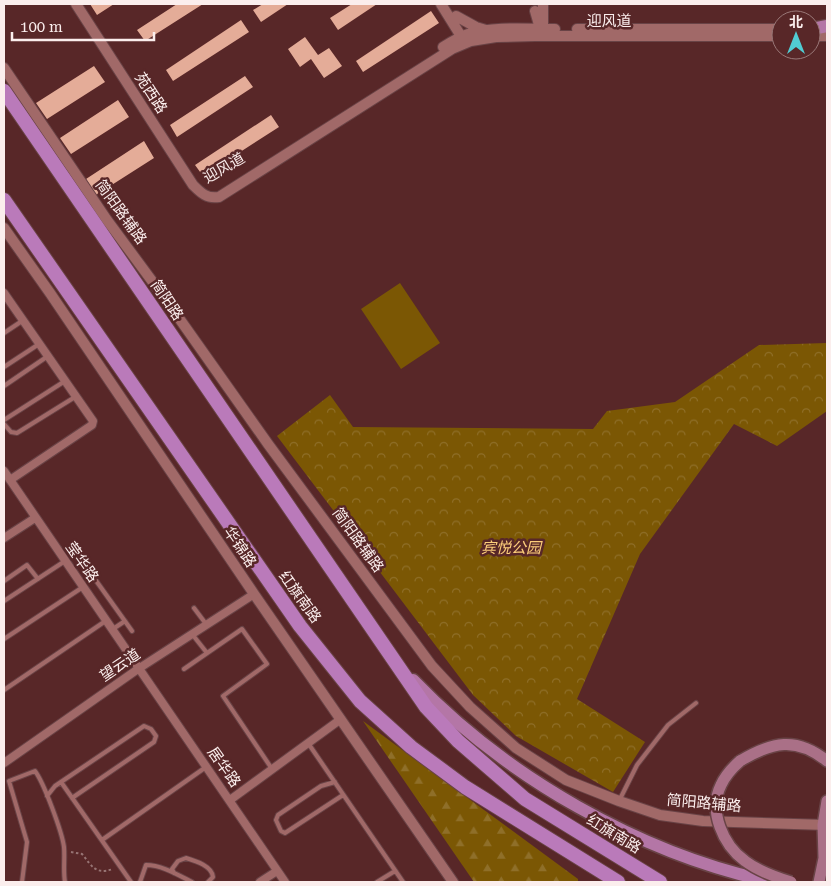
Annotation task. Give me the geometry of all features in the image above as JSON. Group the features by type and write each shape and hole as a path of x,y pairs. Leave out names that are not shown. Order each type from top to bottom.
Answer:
{"highway":[{"name":"简阳路","path":"4,91 402,669"},
{"name":"红旗南路","path":"4,200 300,626 360,702 411,747 465,786 618,882"},
{"name":"红旗南路","path":"402,669 426,707 458,741 525,799 660,882"}],"main road":[{"path":"402,669 458,724 518,769 570,801 617,827 689,860 738,875 772,882"},
{"path":"791,882 745,862 727,842 720,828 716,813 719,787 740,761 758,750 774,744 799,746 819,755 827,761"},
{"path":"819,882 825,855 827,801"}],"street":[{"name":"苑西路","path":"76,4 194,185 205,196"},
{"path":"441,4 467,39"},
{"path":"448,4 467,39"},
{"path":"538,6 540,32"},
{"path":"456,16 476,28 493,30"},
{"name":"迎风道","path":"205,196 214,193 467,39 493,30 540,32 771,29"},
{"name":"迎风道","path":"467,39 540,32 566,36 771,36"},
{"name":"简阳路辅路","path":"4,68 107,220 268,444 432,666 470,707 516,748 566,780 660,815 703,821 825,825"},
{"path":"4,77 29,106"},
{"name":"华锦路","path":"4,228 453,882"},
{"path":"4,293 7,305 23,320 94,421 92,425 10,480"},
{"name":"莹华路","path":"4,471 138,668"},
{"path":"4,538 35,518"},
{"name":"望云道","path":"4,763 138,668 254,594"},
{"name":"居华路","path":"138,668 285,882"},
{"path":"230,800 341,719"},
{"path":"260,882 277,871"}],"lane":[{"path":"4,334 23,320"},
{"path":"4,367 39,344"},
{"path":"4,386 48,356"},
{"path":"4,420 65,381"},
{"path":"4,424 11,432 17,433 76,396"},
{"path":"72,546 132,631"},
{"path":"4,602 65,561"},
{"path":"4,581 27,565 38,578"},
{"path":"4,639 83,587"},
{"path":"194,608 206,624"},
{"path":"4,688 107,620"},
{"path":"113,629 125,621"},
{"path":"184,669 242,629 267,664 223,696 272,769"},
{"path":"192,634 207,653"},
{"path":"619,801 638,765 668,725 696,703"},
{"path":"47,796 55,786 144,726 151,729 156,736 154,742 72,798"},
{"path":"308,743 403,882"},
{"path":"102,840 206,766"},
{"path":"22,882 27,842 9,781 35,771 40,777 64,844 63,871 65,882"},
{"path":"61,782 131,882"},
{"path":"335,782 321,786 278,815 276,820 281,831 285,833 344,795"},
{"path":"174,873 173,866 186,858 196,861 211,870 213,877 208,882"},
{"path":"140,882 146,865 152,865 174,873 192,882"},
{"path":"377,882 396,871"}],"path":[{"path":"64,852 82,854 89,864 100,871 108,871 120,867"}],"green space":[{"path":"400,283 440,343 401,369 361,309"},
{"name":"宾悦公园","path":"827,343 827,411 777,446 734,424 640,554 577,699 645,742 613,792 516,736 473,695 277,436 330,395 353,427 593,429 607,411 675,402 759,345"},
{"path":"363,721 578,879 578,882 474,882"}],"building":[{"path":"90,4 114,4 97,15"},
{"path":"177,4 203,4 145,41 137,30"},
{"path":"263,4 288,4 261,22 253,10"},
{"path":"352,4 377,4 338,30 330,18"},
{"path":"431,11 439,23 363,72 356,61"},
{"path":"241,20 249,32 173,81 166,70"},
{"path":"305,37 318,55 329,48 342,66 324,78 311,59 300,67 288,49"},
{"path":"94,66 105,82 47,119 36,103"},
{"path":"245,76 253,87 177,137 170,125"},
{"path":"118,100 129,117 71,154 60,138"},
{"path":"271,115 279,127 203,176 195,165"},
{"path":"144,141 154,158 96,195 86,179"}]}
